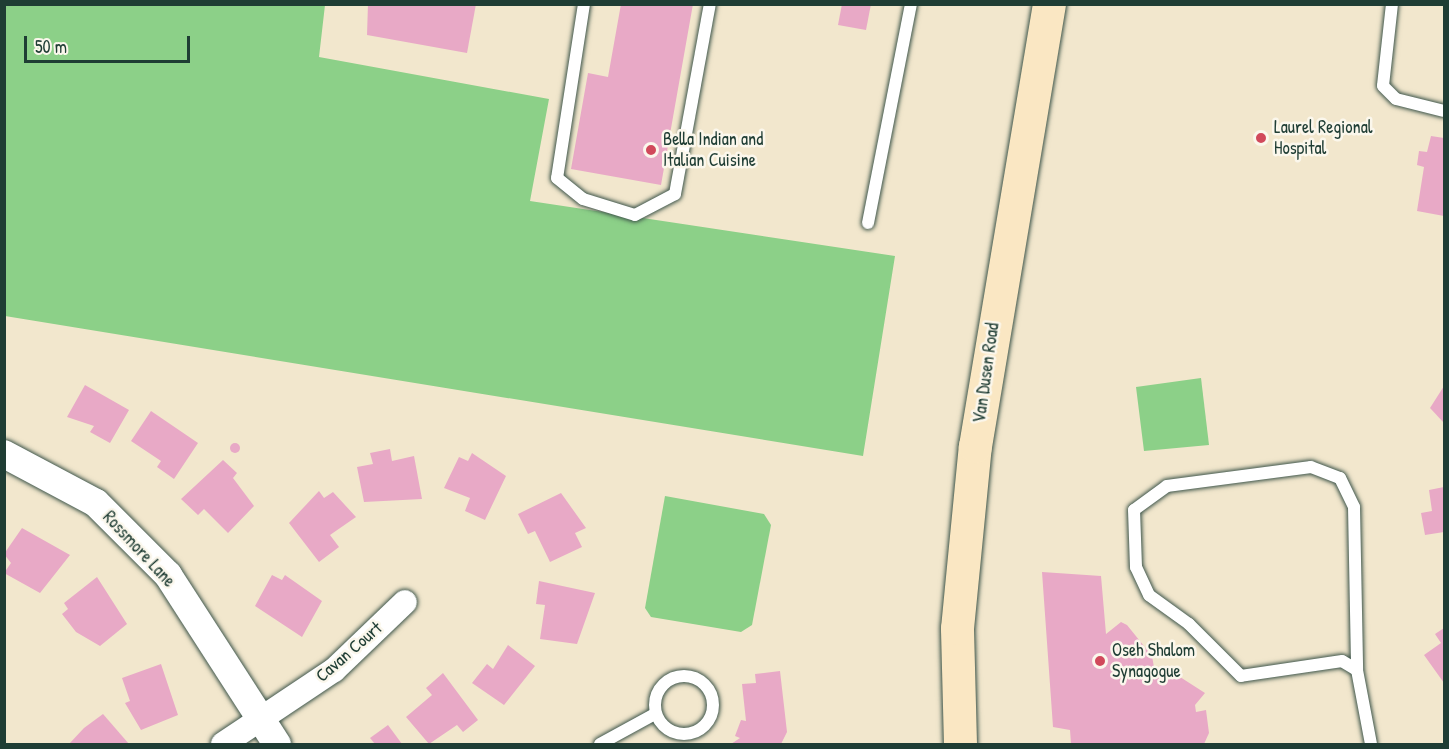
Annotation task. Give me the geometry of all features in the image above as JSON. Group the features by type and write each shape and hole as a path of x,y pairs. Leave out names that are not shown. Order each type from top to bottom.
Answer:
{"main road":[{"name":"Van Dusen Road","path":"960,744 957,628 975,446 1049,4"}],"street":[{"name":"Rossmore Lane","path":"4,454 96,503 168,575 277,744"},
{"name":"Cavan Court","path":"223,744 334,670 405,602"}],"lane":[{"path":"584,4 557,177 582,199 636,215 675,194 710,4"},
{"path":"867,223 911,4"},
{"path":"1392,4 1383,86 1396,99 1444,111"},
{"path":"1357,670 1342,661 1241,676 1221,661 1189,624 1154,601 1140,580 1133,534 1134,510 1140,501 1167,486 1207,478 1311,467 1340,478 1354,507 1357,670 1371,744"},
{"path":"677,676 704,684 713,700 704,727 686,735 667,730 655,714 656,695 677,676"},
{"path":"600,744 655,714"}],"green space":[{"path":"4,5 325,5 319,57 549,99 530,201 895,256 863,456 5,316"},
{"path":"1201,378 1209,445 1144,451 1136,387"},
{"path":"665,496 764,514 771,525 752,625 741,632 651,617 645,608"}],"building":[{"path":"368,4 476,4 467,53 367,35"},
{"path":"621,4 693,4 661,185 571,169 588,73 608,77"},
{"path":"842,4 871,4 866,30 838,25"},
{"path":"1431,136 1444,138 1444,216 1417,211 1424,167 1417,165 1419,151 1427,152"},
{"path":"85,385 129,410 110,443 90,432 94,426 67,417"},
{"path":"1444,386 1444,423 1430,408"},
{"path":"151,411 198,443 174,479 157,467 161,461 131,441"},
{"path":"235,443 239,444 239,452 235,453 231,452 230,448 231,444"},
{"path":"390,449 392,461 414,456 422,499 364,502 357,467 373,464 370,453"},
{"path":"472,453 506,476 485,520 465,511 470,498 444,488 459,457 468,461"},
{"path":"223,460 237,473 233,478 254,506 228,533 204,509 198,515 181,499"},
{"path":"1444,487 1444,532 1425,535 1421,513 1432,511 1429,490"},
{"path":"319,491 324,498 333,492 356,517 330,535 339,547 319,562 289,523"},
{"path":"561,493 586,528 575,533 582,547 550,562 535,531 528,534 518,514"},
{"path":"22,528 70,555 40,593 4,573 11,563 4,554"},
{"name":"Oseh Shalom Synagogue","path":"1042,572 1101,576 1106,634 1121,622 1127,625 1152,656 1155,673 1166,668 1205,693 1195,705 1196,712 1206,710 1209,733 1204,744 1071,744 1070,730 1053,727"},
{"path":"272,575 282,580 285,575 322,601 302,637 255,606"},
{"path":"97,577 127,624 100,646 76,632 62,614 68,609 64,603"},
{"path":"539,581 595,593 577,644 540,639 545,605 536,604"},
{"path":"1444,628 1444,683 1424,655 1441,643 1435,634"},
{"path":"508,645 535,666 504,705 472,683 487,664 493,669"},
{"path":"161,664 178,715 141,730 125,703 130,701 122,678"},
{"path":"780,671 787,732 781,744 731,744 740,738 735,736 741,720 746,721 742,684 756,683 755,674"},
{"path":"443,673 478,720 463,732 457,725 429,744 406,717 432,695 426,688"},
{"path":"103,714 129,744 69,744 84,728"},
{"path":"388,725 402,744 375,744 370,738"}],"place":[{"name":"Laurel Regional Hospital","path":"1261,138"},
{"name":"Bella Indian and Italian Cuisine","path":"651,150"},
{"name":"Oseh Shalom Synagogue","path":"1100,661"}]}
